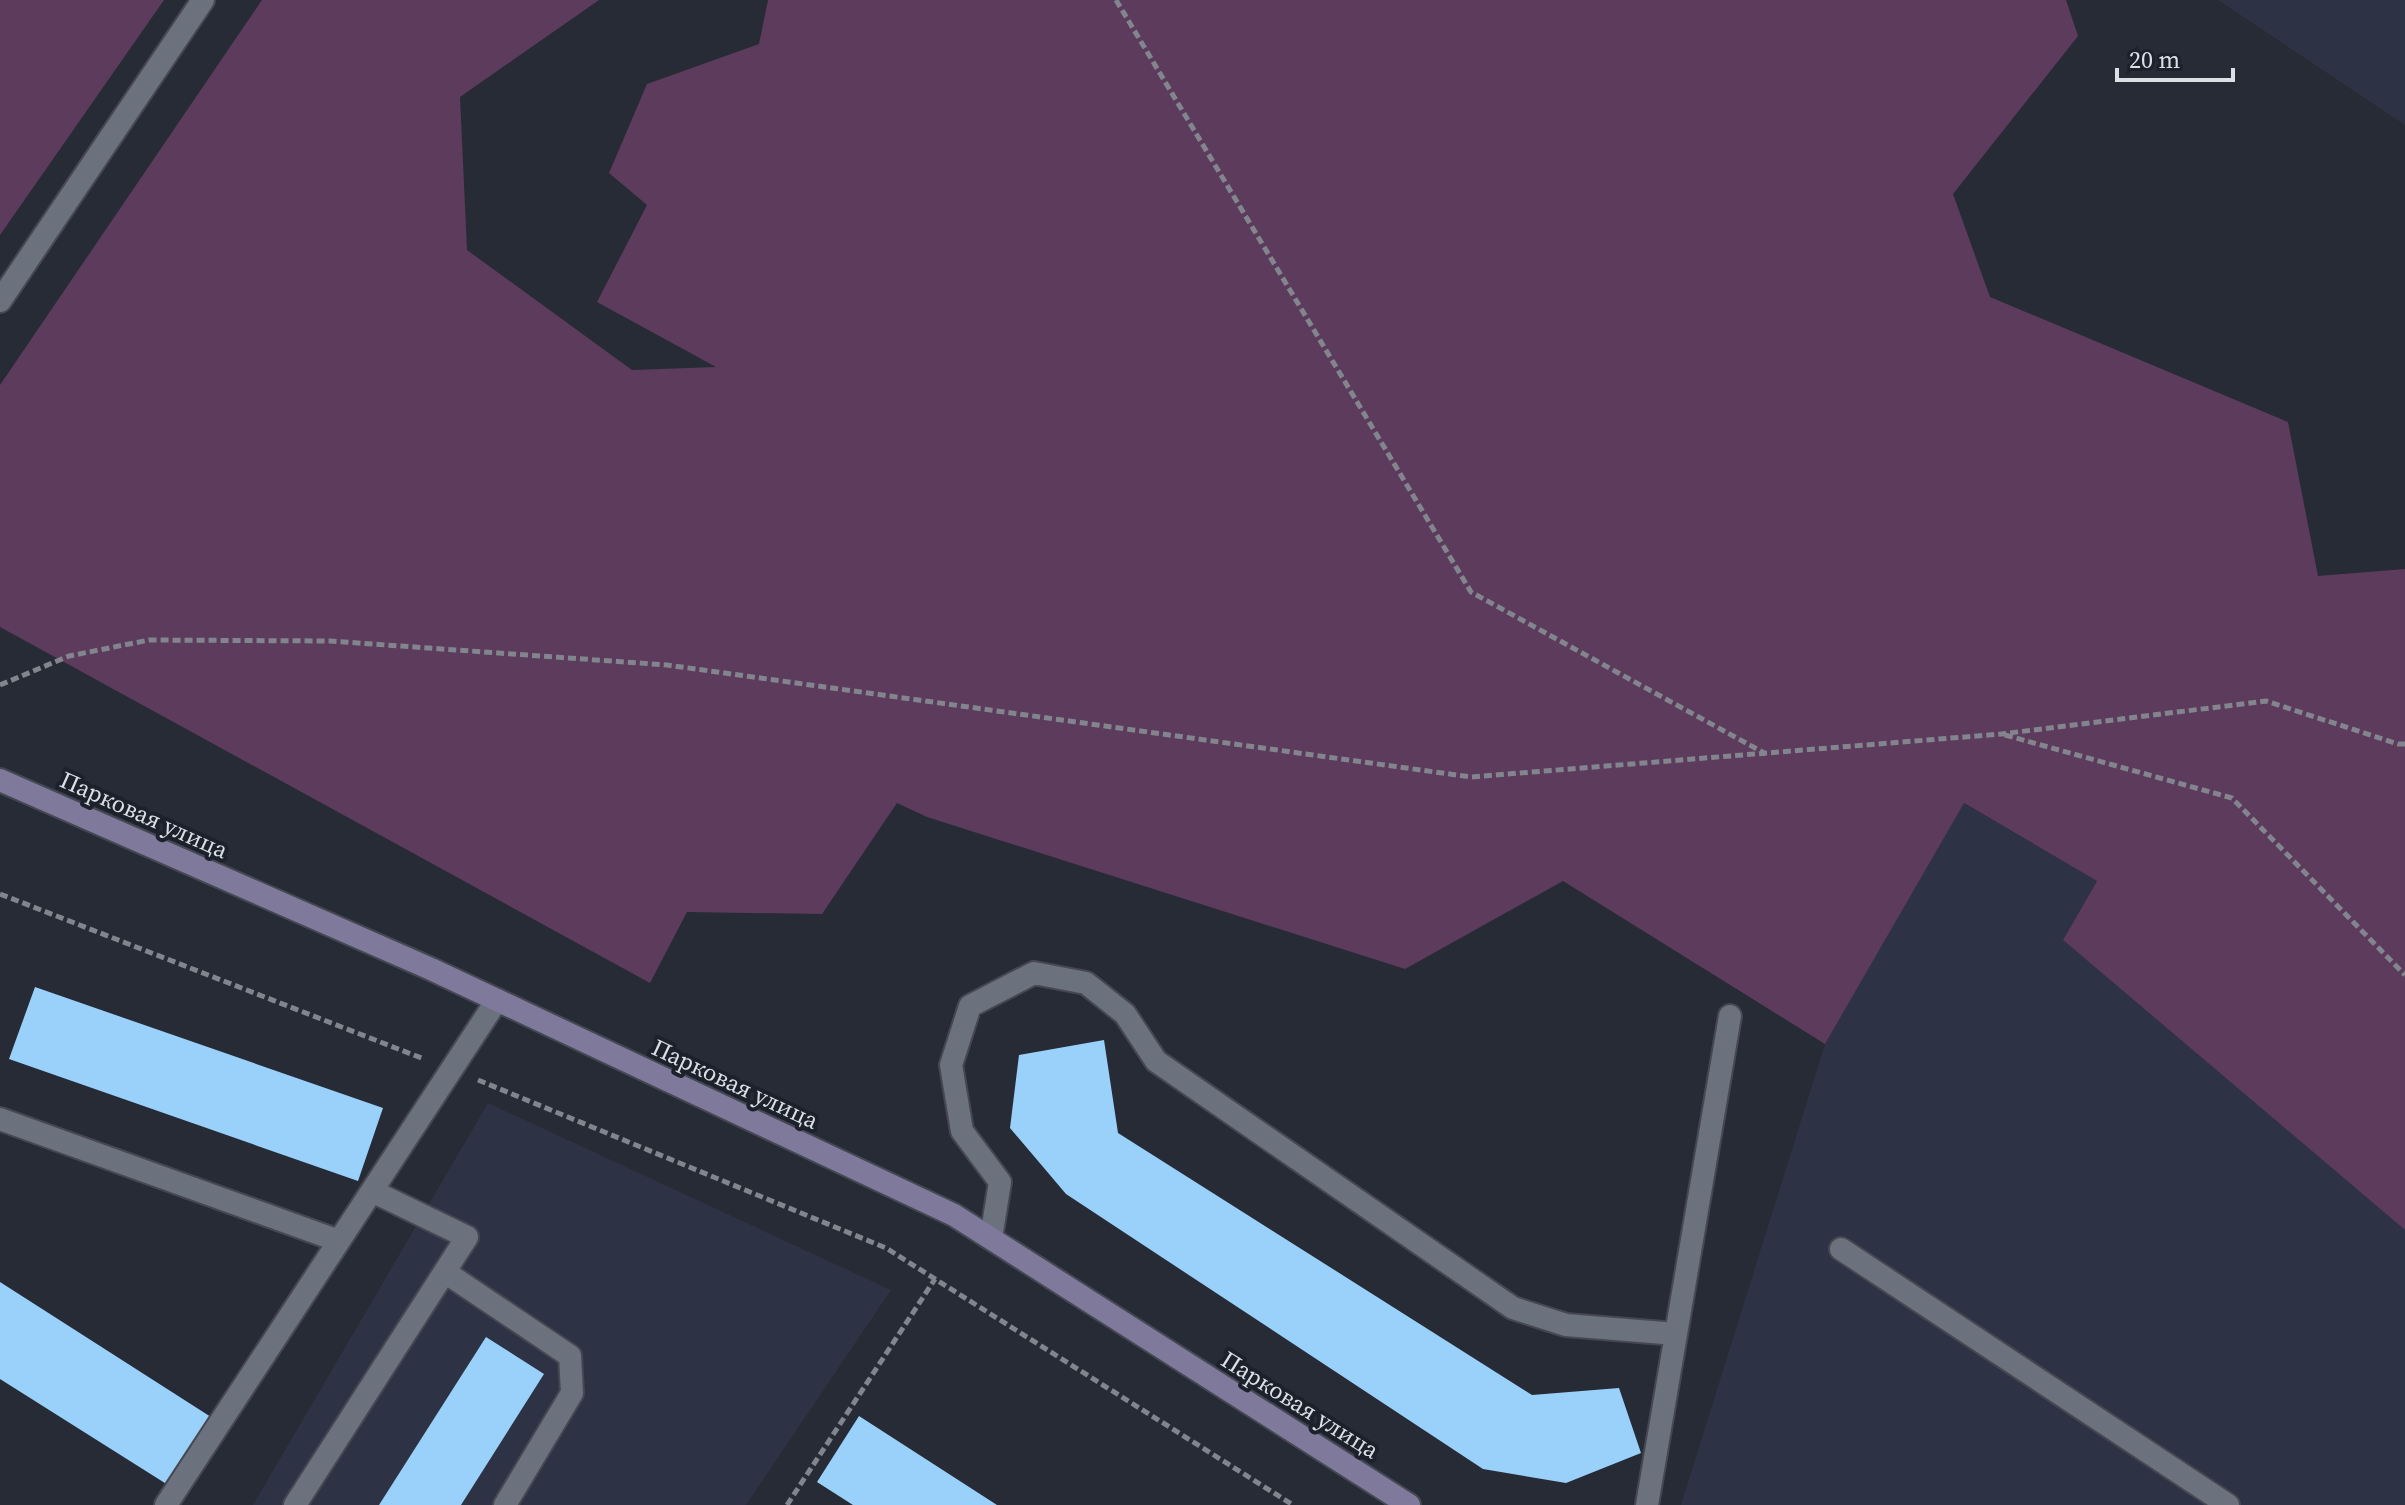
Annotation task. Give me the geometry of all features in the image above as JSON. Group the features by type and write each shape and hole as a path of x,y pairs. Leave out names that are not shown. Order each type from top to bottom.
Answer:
{"main road":[{"name":"Парковая улица","path":"0,780 431,969 954,1215 1409,1505"}],"street":[{"path":"0,301 203,0"},
{"path":"991,1238 1000,1182 962,1131 951,1065 970,1006 1034,973 1086,983 1125,1014 1156,1061 1513,1308 1566,1325 1676,1334"},
{"path":"166,1505 497,1000"},
{"path":"1647,1505 1730,1016"},
{"path":"0,1119 339,1241"},
{"path":"295,1505 467,1237 372,1191"},
{"path":"1841,1249 2228,1505"},
{"path":"445,1272 570,1356 572,1393 505,1505"}],"path":[{"path":"1116,0 1471,592 1767,754"},
{"path":"0,685 69,656 149,640 330,641 667,665 1471,777 2001,734 2266,701 2405,744"},
{"path":"2001,734 2232,798 2405,975"},
{"path":"0,894 452,1069 886,1248 1293,1505"},
{"path":"787,1505 935,1279"}],"shaded area":[{"path":"0,0 164,0 0,235"},
{"path":"262,0 599,0 460,97 467,250 632,370 716,367 597,302 647,205 609,173 647,84 759,44 768,0 2066,0 2078,36 1953,194 1990,297 2288,422 2318,576 2405,569 2405,1230 2063,940 2097,881 1964,803 1825,1044 1563,881 1405,969 927,817 897,803 822,914 687,912 650,983 0,627 0,385"},
{"path":"2218,0 2405,0 2405,125"},
{"path":"1963,803 2097,881 2063,940 2405,1230 2405,1505 1681,1505 1825,1044"},
{"path":"488,1103 891,1290 746,1505 253,1505"}],"building":[{"path":"35,987 383,1108 358,1181 9,1059"},
{"path":"1104,1040 1118,1133 1532,1395 1619,1388 1641,1453 1566,1483 1483,1469 1066,1194 1010,1128 1019,1055"},
{"path":"0,1282 211,1417 168,1485 0,1379"},
{"path":"486,1337 544,1374 461,1505 379,1505"},
{"path":"859,1416 997,1505 853,1505 817,1482"}]}
